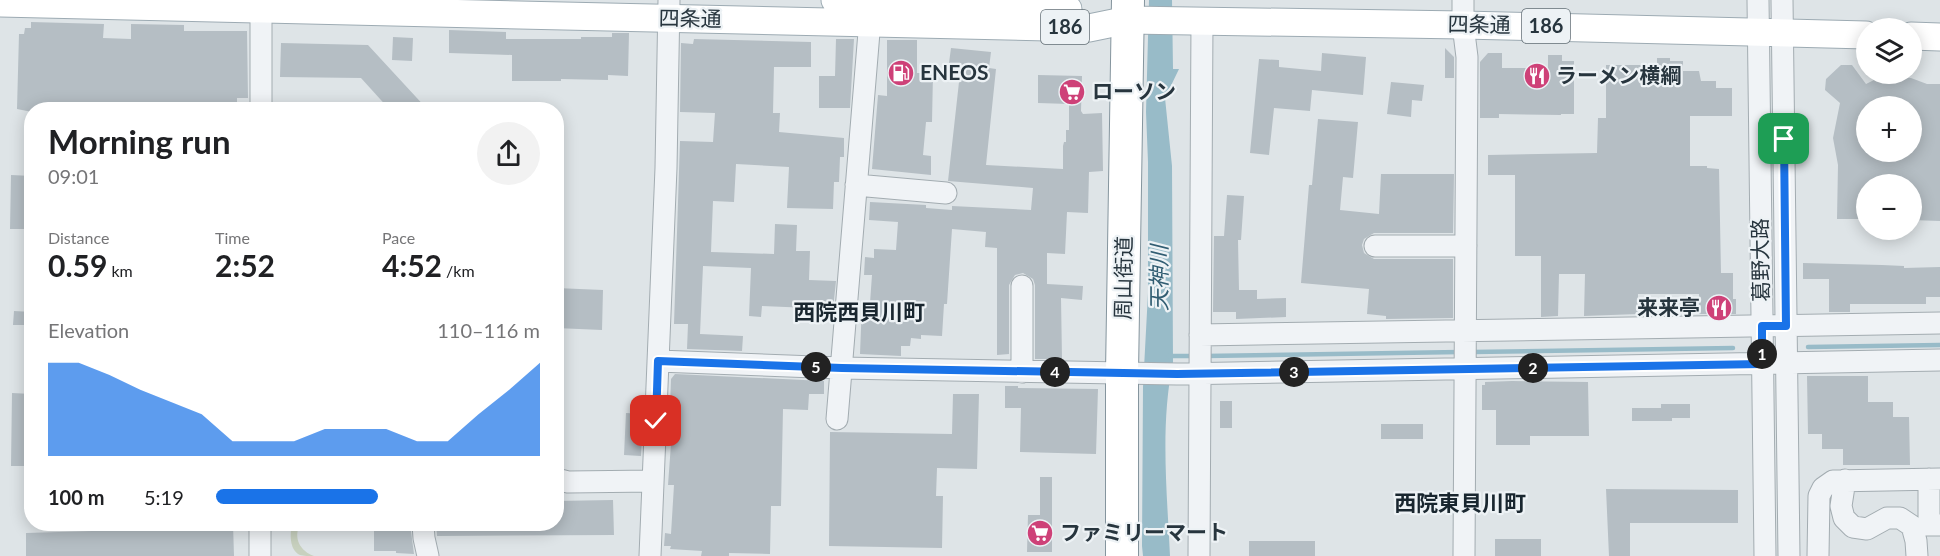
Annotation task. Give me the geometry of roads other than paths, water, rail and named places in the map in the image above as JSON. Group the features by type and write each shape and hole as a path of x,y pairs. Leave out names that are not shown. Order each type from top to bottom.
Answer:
{"highway":[{"name":"周山街道","path":"1122,556 1131,374 1133,14"}],"main road":[{"name":"四条通","path":"835,0 871,12"},
{"name":"四条通","path":"0,3 871,12 1092,10 1189,21 1463,12 1771,32 1856,34"},
{"path":"1922,36 1940,37"}],"street":[{"name":"葛野大路","path":"1758,0 1771,32 1785,199 1789,556"},
{"name":"葛野大路","path":"1765,556 1760,199 1771,32 1782,0"},
{"path":"261,4 261,102"},
{"path":"650,556 666,168 669,9"},
{"path":"837,419 871,12"},
{"path":"1463,12 1467,57 1464,556"},
{"path":"1189,21 1200,339 1198,556"},
{"path":"856,184 946,193"},
{"path":"1760,199 1785,199"},
{"path":"1375,246 1466,246"},
{"path":"1022,286 1022,372"},
{"path":"658,361 842,368 1131,374 1177,374 1200,370 1465,369 1762,345 1787,345 1940,323"},
{"path":"1200,339 1466,331 1787,345 1940,360"},
{"path":"1818,556 1819,496 1823,488 1833,481 1935,479 1929,525 1940,525"},
{"path":"1845,480 1841,506 1844,518 1853,527 1867,529 1887,518 1900,518 1912,526 1917,556"},
{"path":"564,481 653,481"},
{"path":"1764,511 1789,510"},
{"path":"260,531 260,556"},
{"path":"424,531 428,556"}],"water":[{"name":"天神川","path":"1149,0 1172,0 1173,69 1179,69 1165,98 1172,166 1173,362 1166,434 1170,556 1143,556 1142,546 1143,387 1148,293 1146,112"}],"waterway":[{"path":"1808,347 1940,345"},
{"path":"1472,352 1733,348"},
{"path":"1205,356 1460,352"},
{"path":"1169,356 1193,356"}],"place":[{"name":"ENEOS","path":"901,73"},
{"name":"ラーメン横綱","path":"1537,76"},
{"name":"ローソン","path":"1072,92"},
{"name":"来来亭","path":"1719,308"},
{"name":"ファミリーマート","path":"1040,533"}],"district":[{"name":"西院西貝川町","path":"859,312"},
{"name":"西院東貝川町","path":"1460,503"}]}
